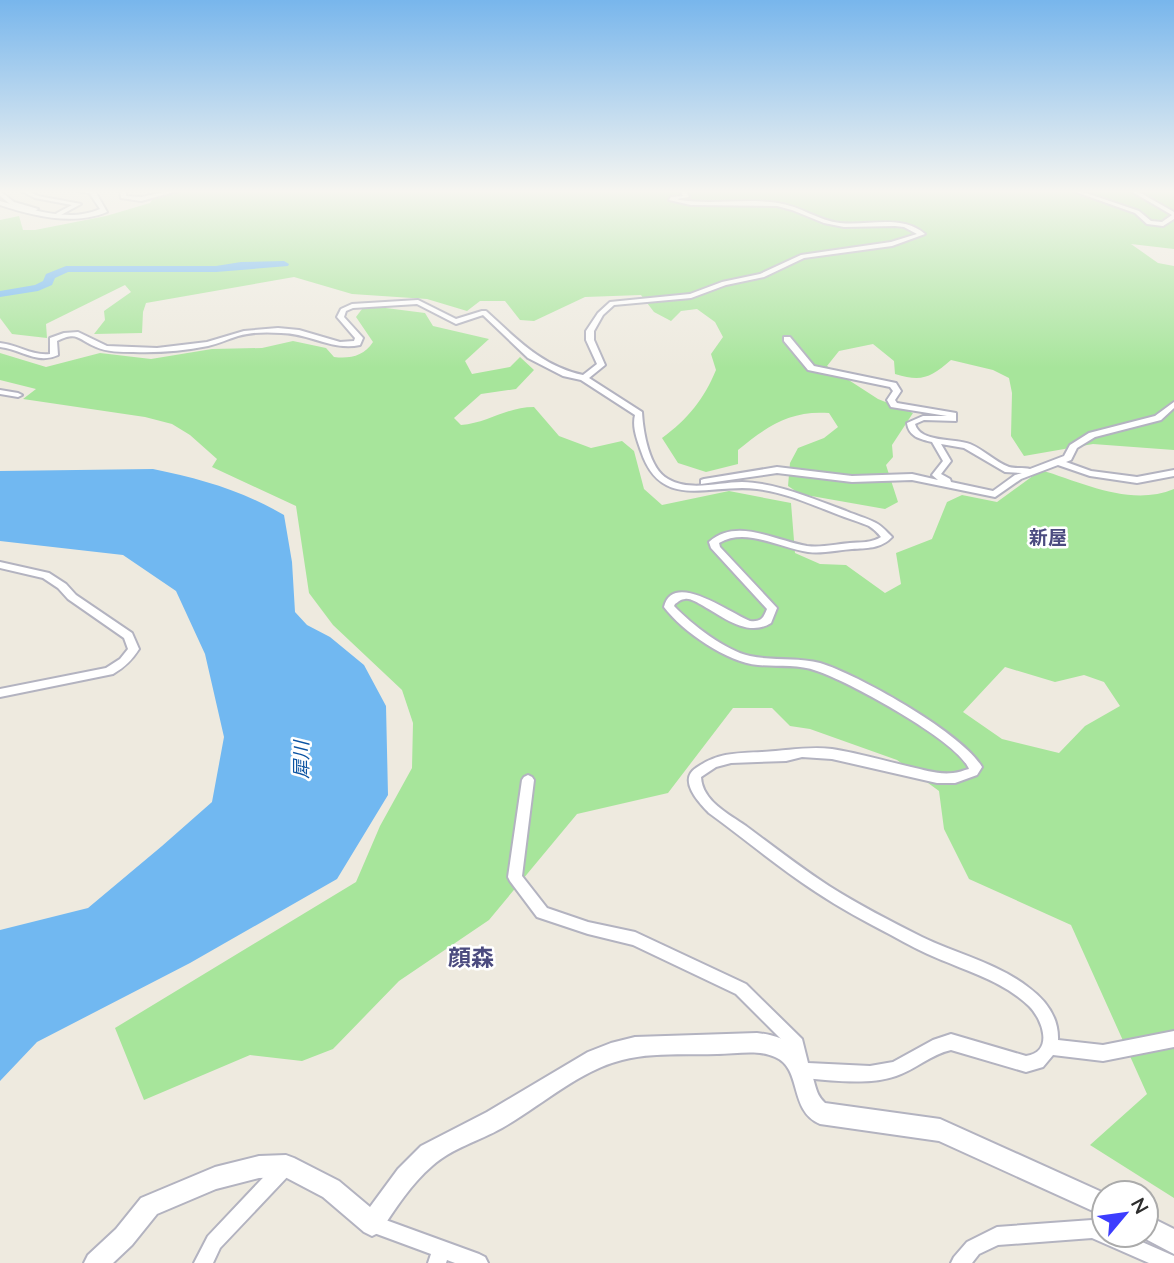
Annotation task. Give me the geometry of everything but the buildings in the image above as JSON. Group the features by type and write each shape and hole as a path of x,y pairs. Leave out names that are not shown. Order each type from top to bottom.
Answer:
{"street":[{"path":"584,378 601,365 601,358 590,340 590,331 600,314 612,303 691,296 724,283 778,270 803,256 848,250"},
{"path":"0,345 16,347 40,358 54,355 52,341 69,334 82,334 97,345 118,349 205,345 245,333 278,331 301,332 333,344 349,345 360,341 340,317 347,308 413,302 423,304 452,322 460,322 476,313 488,313 531,356 566,373 584,378 639,414 636,421 651,468 665,481 689,489 732,484 770,489 874,525 885,534 885,540 874,544 809,549 730,533 714,542 716,548 772,608 766,622 756,626 744,624 692,596 677,598 670,602 669,607 733,655 751,660 806,664 827,670 910,715 956,744 973,759 976,767 968,775 937,778 832,754 802,752 786,756 731,758 712,763 695,775 694,784 702,798 819,888 931,948 984,970 1027,994 1038,1005 1051,1027 1050,1047 1038,1062 1026,1064 951,1042 938,1045 895,1069 870,1074 802,1070"},
{"path":"787,339 811,368 893,385 897,391 891,400 894,405 953,415 953,419 923,418 911,423 912,430 919,437 967,446 1008,470 1030,470 1054,460 1090,473 1137,480 1174,473"},
{"path":"0,392 18,394"},
{"path":"689,489 718,478 776,470 852,479 912,477 995,494 1017,477 1060,463 1071,456 1073,447 1092,435 1158,418 1174,404"},
{"path":"935,440 947,461 936,475 963,488"},
{"path":"0,565 46,575 72,597 128,636 134,649 124,662 109,671 0,693"},
{"path":"528,780 515,877 542,913 635,939 741,989 797,1044 808,1099 820,1113 940,1130 1090,1199"},
{"path":"1050,1047 1104,1053 1174,1039"},
{"path":"372,1224 428,1155 495,1121 563,1077 612,1053 666,1045 757,1044 777,1047 791,1054 802,1070"},
{"path":"203,1263 214,1242 286,1166"},
{"path":"96,1263 124,1237 149,1206 215,1178 259,1167 286,1166 331,1189 372,1224 439,1256 479,1263"},
{"path":"960,1263 974,1248 997,1236 1090,1229"},
{"path":"1138,1249 1170,1263"}],"green space":[{"path":"0,250 1139,250 1158,263 1174,266 1174,450 1093,444 1024,456 1011,436 1012,393 1009,378 993,370 951,360 925,377 912,378 895,374 894,361 873,344 839,351 827,366 878,399 913,413 892,445 893,457 886,465 898,502 885,509 800,494 788,486 790,463 798,448 824,438 838,427 829,413 803,414 780,421 738,450 738,464 706,472 678,463 662,438 687,416 706,390 716,370 711,354 723,337 715,322 697,309 681,311 671,321 654,312 641,295 585,297 534,321 520,320 505,301 480,301 467,311 427,299 352,294 294,277 146,303 142,333 94,334 105,320 104,311 131,292 125,285 46,324 47,338 12,334 0,318"},
{"path":"378,307 425,313 433,326 489,339 465,361 472,374 510,367 520,357 534,370 516,389 481,394 454,418 461,425 534,407 559,436 591,448 622,441 634,451 644,489 662,505 729,491 791,503 795,553 820,564 846,565 885,593 901,584 896,553 932,539 947,502 962,495 997,502 1041,470 1124,494 1158,494 1174,489 1174,1198 1160,1189 1160,1179 1144,1179 1090,1145 1147,1094 1071,925 969,879 944,829 939,791 897,760 810,729 790,726 772,708 733,708 668,793 577,814 489,920 399,981 333,1049 302,1061 250,1055 144,1100 115,1028 356,882 380,826 412,768 413,723 402,690 333,625 309,593 296,506 212,467 217,459 190,435 172,424 145,417 23,399 36,389 0,380 0,353 46,367 100,353 151,359 212,349 262,348 293,341 326,348 334,357 351,357 365,351 373,342 356,317 362,309","holes":["1005,667 1055,682 1084,675 1104,682 1120,706 1085,726 1059,753 1002,739 963,712"]}],"water":[{"name":"犀川","path":"153,469 220,486 284,515 292,562 295,612 307,625 330,637 364,665 386,706 388,795 337,879 190,963 37,1042 0,1081 0,930 88,908 162,846 212,802 224,737 205,654 176,591 123,555 0,541 0,471"}],"waterway":[{"path":"0,294 38,288 48,283 50,276 66,269 216,269 241,265 284,264"}],"district":[{"name":"新屋","path":"1048,536"},
{"name":"顔森","path":"471,957"}]}
